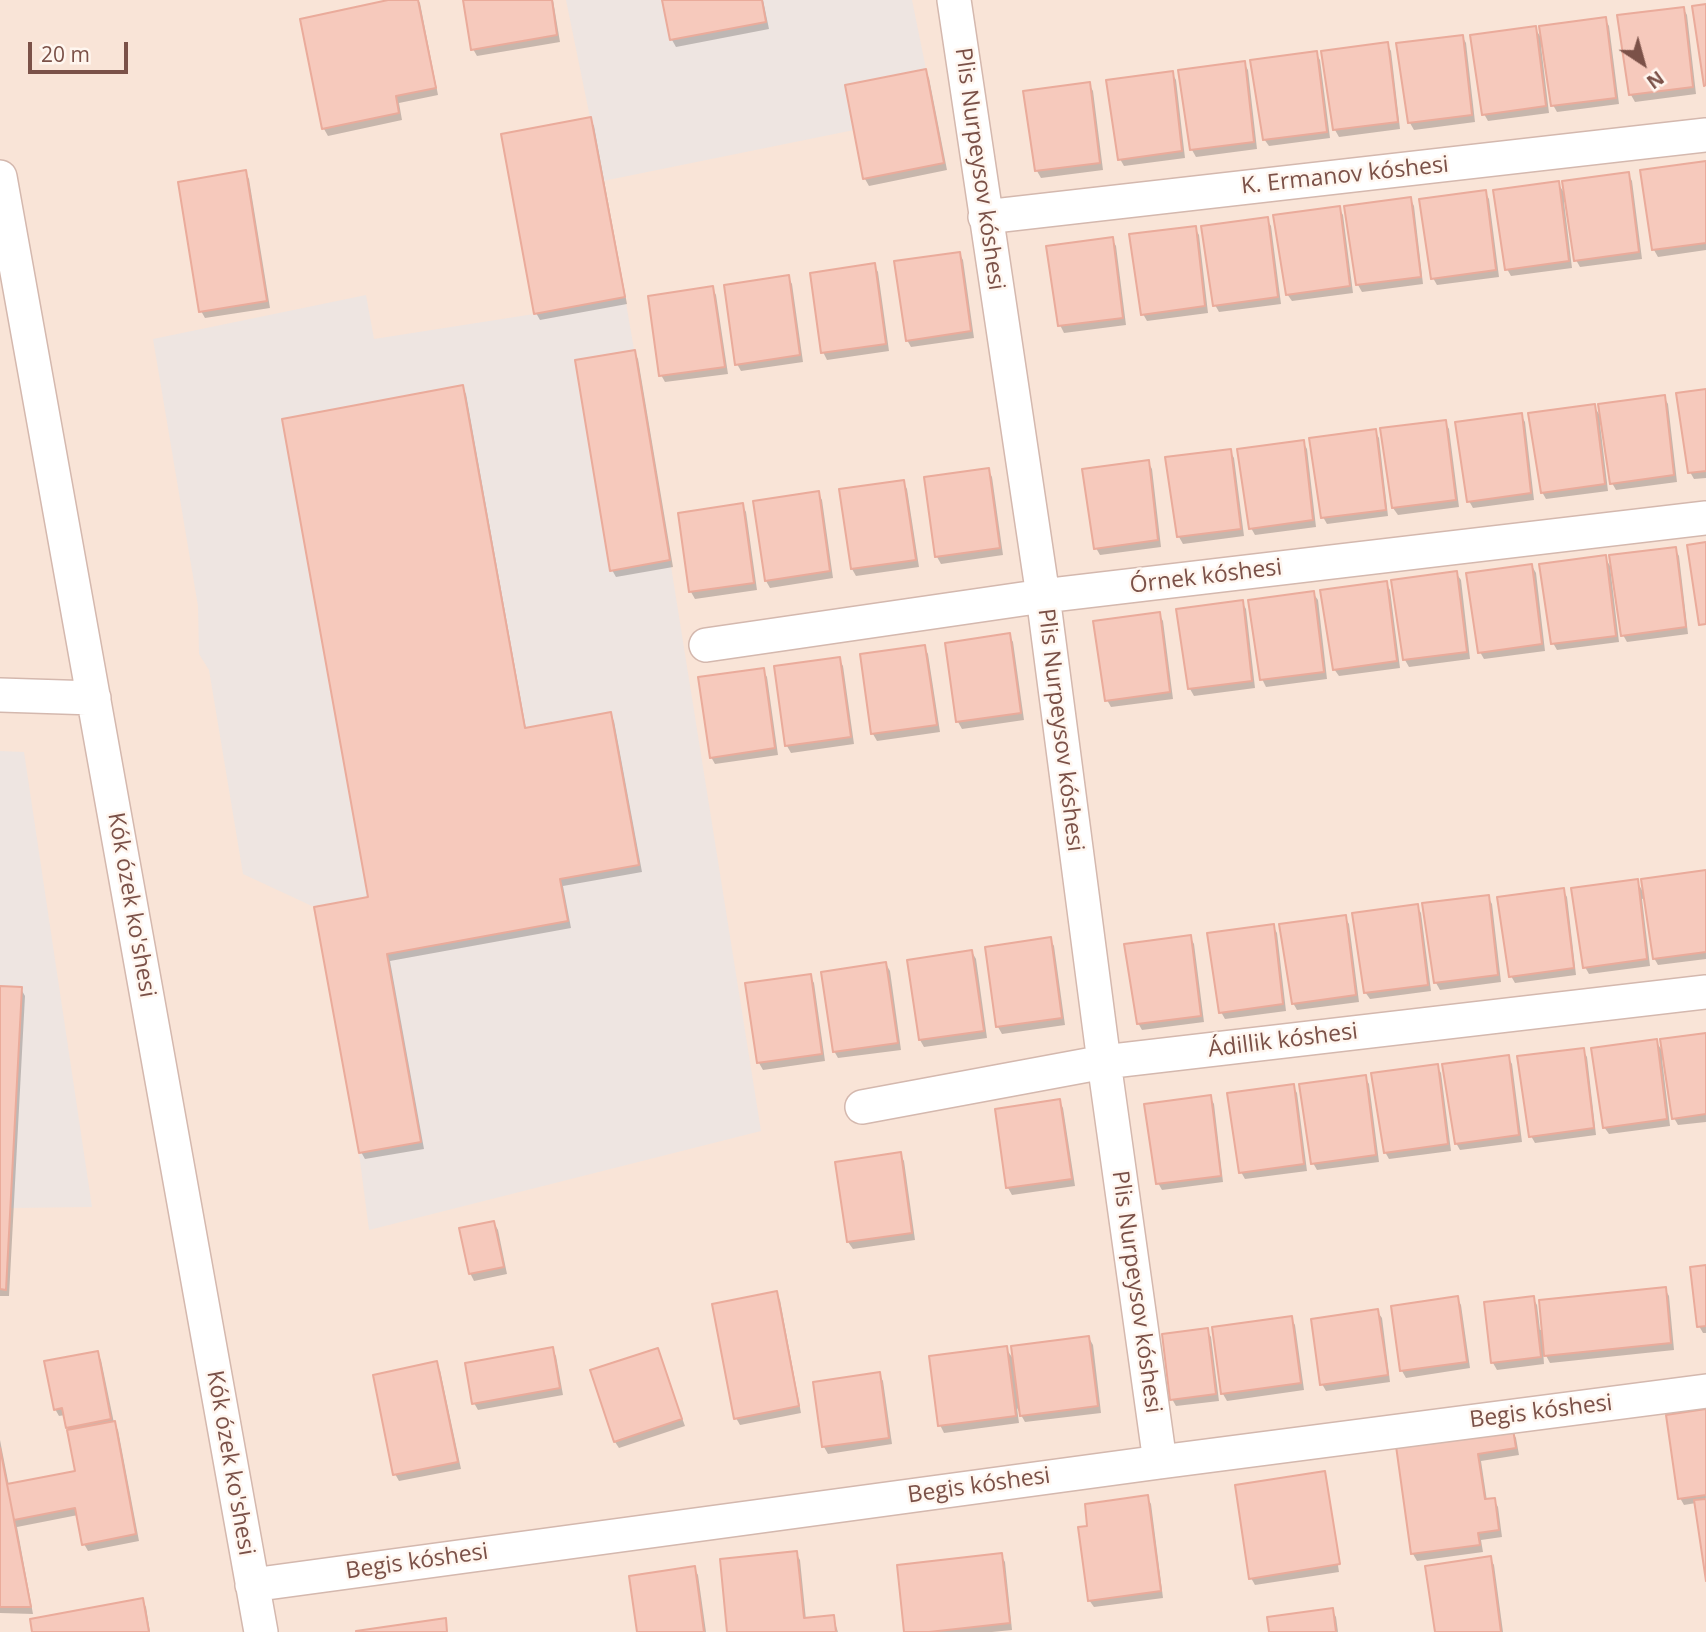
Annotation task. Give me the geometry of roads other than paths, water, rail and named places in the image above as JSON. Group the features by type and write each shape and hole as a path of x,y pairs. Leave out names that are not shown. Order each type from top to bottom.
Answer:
{"street":[{"name":"Plis Nurpeysov kóshesi","path":"954,0 1043,596 1160,1462"},
{"name":"K. Ermanov kóshesi","path":"985,217 1706,135"},
{"name":"Kók ózek ko'shesi","path":"0,177 261,1632"},
{"name":"Órnek kóshesi","path":"706,645 1043,596 1706,518"},
{"path":"0,695 94,698"},
{"name":"Ádillik kóshesi","path":"862,1107 1104,1062 1706,992"},
{"name":"Begis kóshesi","path":"252,1585 1706,1391"}]}
